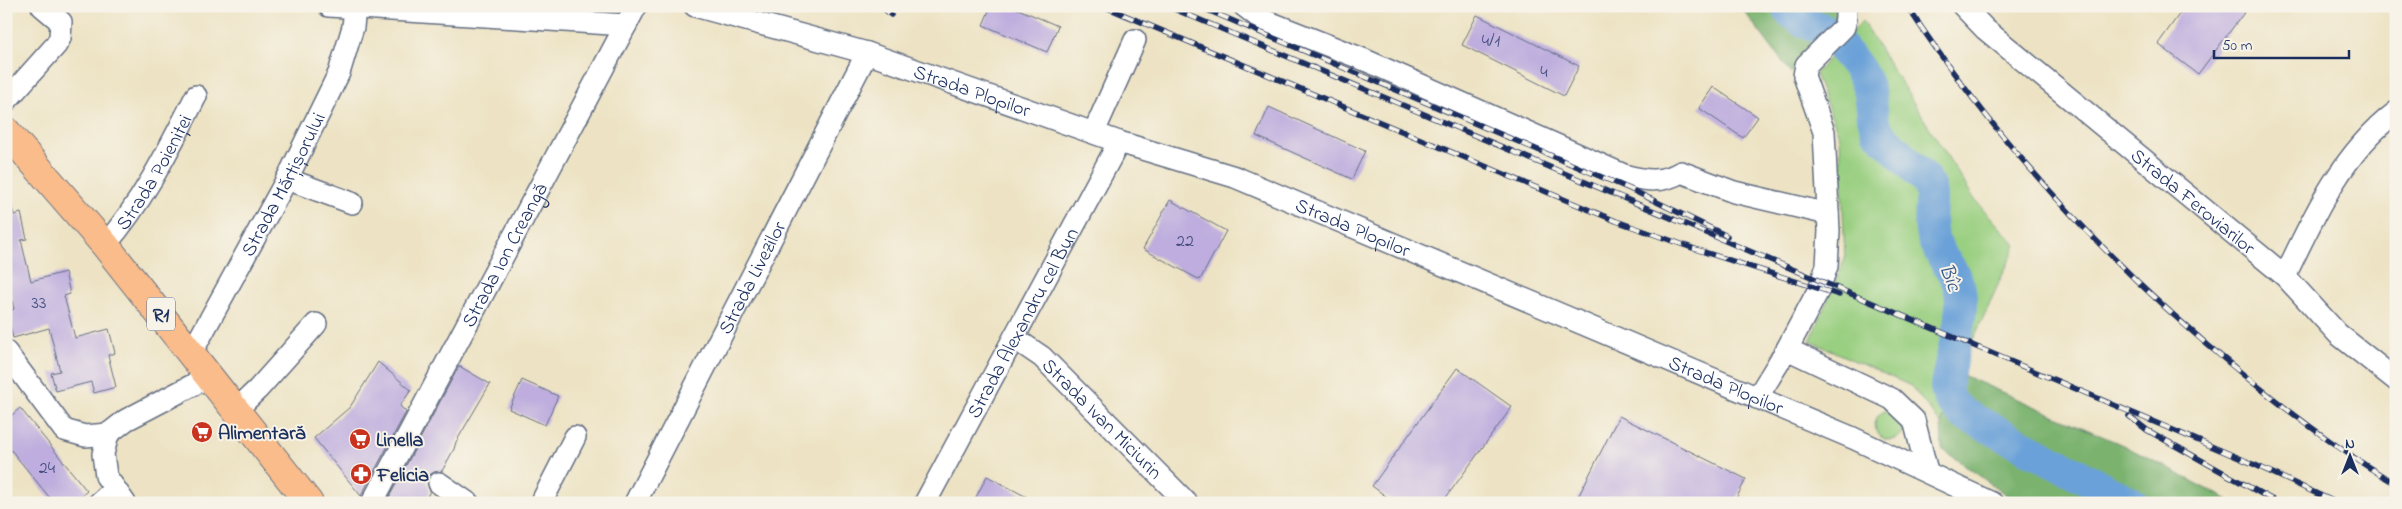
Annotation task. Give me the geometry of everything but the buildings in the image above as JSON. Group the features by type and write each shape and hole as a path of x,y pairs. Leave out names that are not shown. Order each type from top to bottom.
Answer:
{"highway":[{"name":"R1","path":"6,130 192,352 309,503"}],"street":[{"path":"6,101 60,38 61,22 42,6"},
{"path":"329,6 626,26"},
{"name":"Strada Ion Creangă","path":"372,503 636,6"},
{"name":"Strada Plopilor","path":"695,6 867,53 1119,142 1235,177 1927,471 1992,503"},
{"path":"1244,6 1261,20 1365,60 1624,175 1640,180 1657,181 1670,178 1681,172 1734,192 1828,214"},
{"name":"Strada Feroviarilor","path":"1963,6 1985,29 2285,276 2338,334 2396,380"},
{"name":"Strada Mărțișorului","path":"192,352 286,179 339,73 353,27 355,8"},
{"path":"1757,398 1787,349 1823,282 1828,256 1824,132 1804,76 1806,65 1845,17"},
{"path":"1094,132 1135,40"},
{"name":"Strada Livezilor","path":"635,503 867,53"},
{"name":"Strada Poieniței","path":"105,246 126,222 196,96"},
{"path":"2285,276 2320,203 2342,169 2375,130 2396,112"},
{"name":"Strada Alexandru cel Bun","path":"925,503 1119,142"},
{"path":"286,179 352,203"},
{"path":"236,410 258,389 316,324"},
{"name":"Strada Ivan Miciurin","path":"1014,338 1042,357 1186,503"},
{"path":"1787,349 1892,399 1914,420 1927,471"},
{"path":"6,352 64,430 85,436 108,434 126,420 210,376"},
{"path":"108,434 103,454 106,476 113,498"},
{"path":"541,503 575,437"},
{"path":"439,483 468,503"}],"green space":[{"path":"1740,6 1837,6 1837,18 1806,48 1791,73"},
{"path":"1862,21 1975,200 2016,245 1958,373 1941,424 1911,386 1810,341 1845,259 1840,138 1815,74"},
{"path":"1958,373 2125,446 2234,503 2026,503 2005,494 1942,449 1941,424"},
{"path":"1890,410 1901,414 1905,425 1901,436 1890,440 1879,436 1875,425 1879,414"}],"waterway":[{"name":"Bîc","path":"1786,6 1800,20 1829,33 1852,60 1862,74 1869,90 1877,131 1926,180 1929,187 1931,194 1930,229 1934,243 1953,273 1959,286 1961,297 1959,323 1946,388 1950,400 1962,413 2132,503"}],"railway":[{"path":"881,6 891,15"},
{"path":"1103,6 1616,221 1698,250 1839,295"},
{"path":"1167,6 2251,463 2337,503"},
{"path":"1198,6 1630,189 1727,236"},
{"path":"1907,6 1943,58 2020,157 2105,250 2197,335 2281,405 2357,460 2396,484"},
{"path":"2129,416 2147,430 2278,503"}],"place":[{"name":"Alimentară","path":"202,432"},
{"name":"Linella","path":"360,439"},
{"name":"Felicia","path":"361,474"}]}
